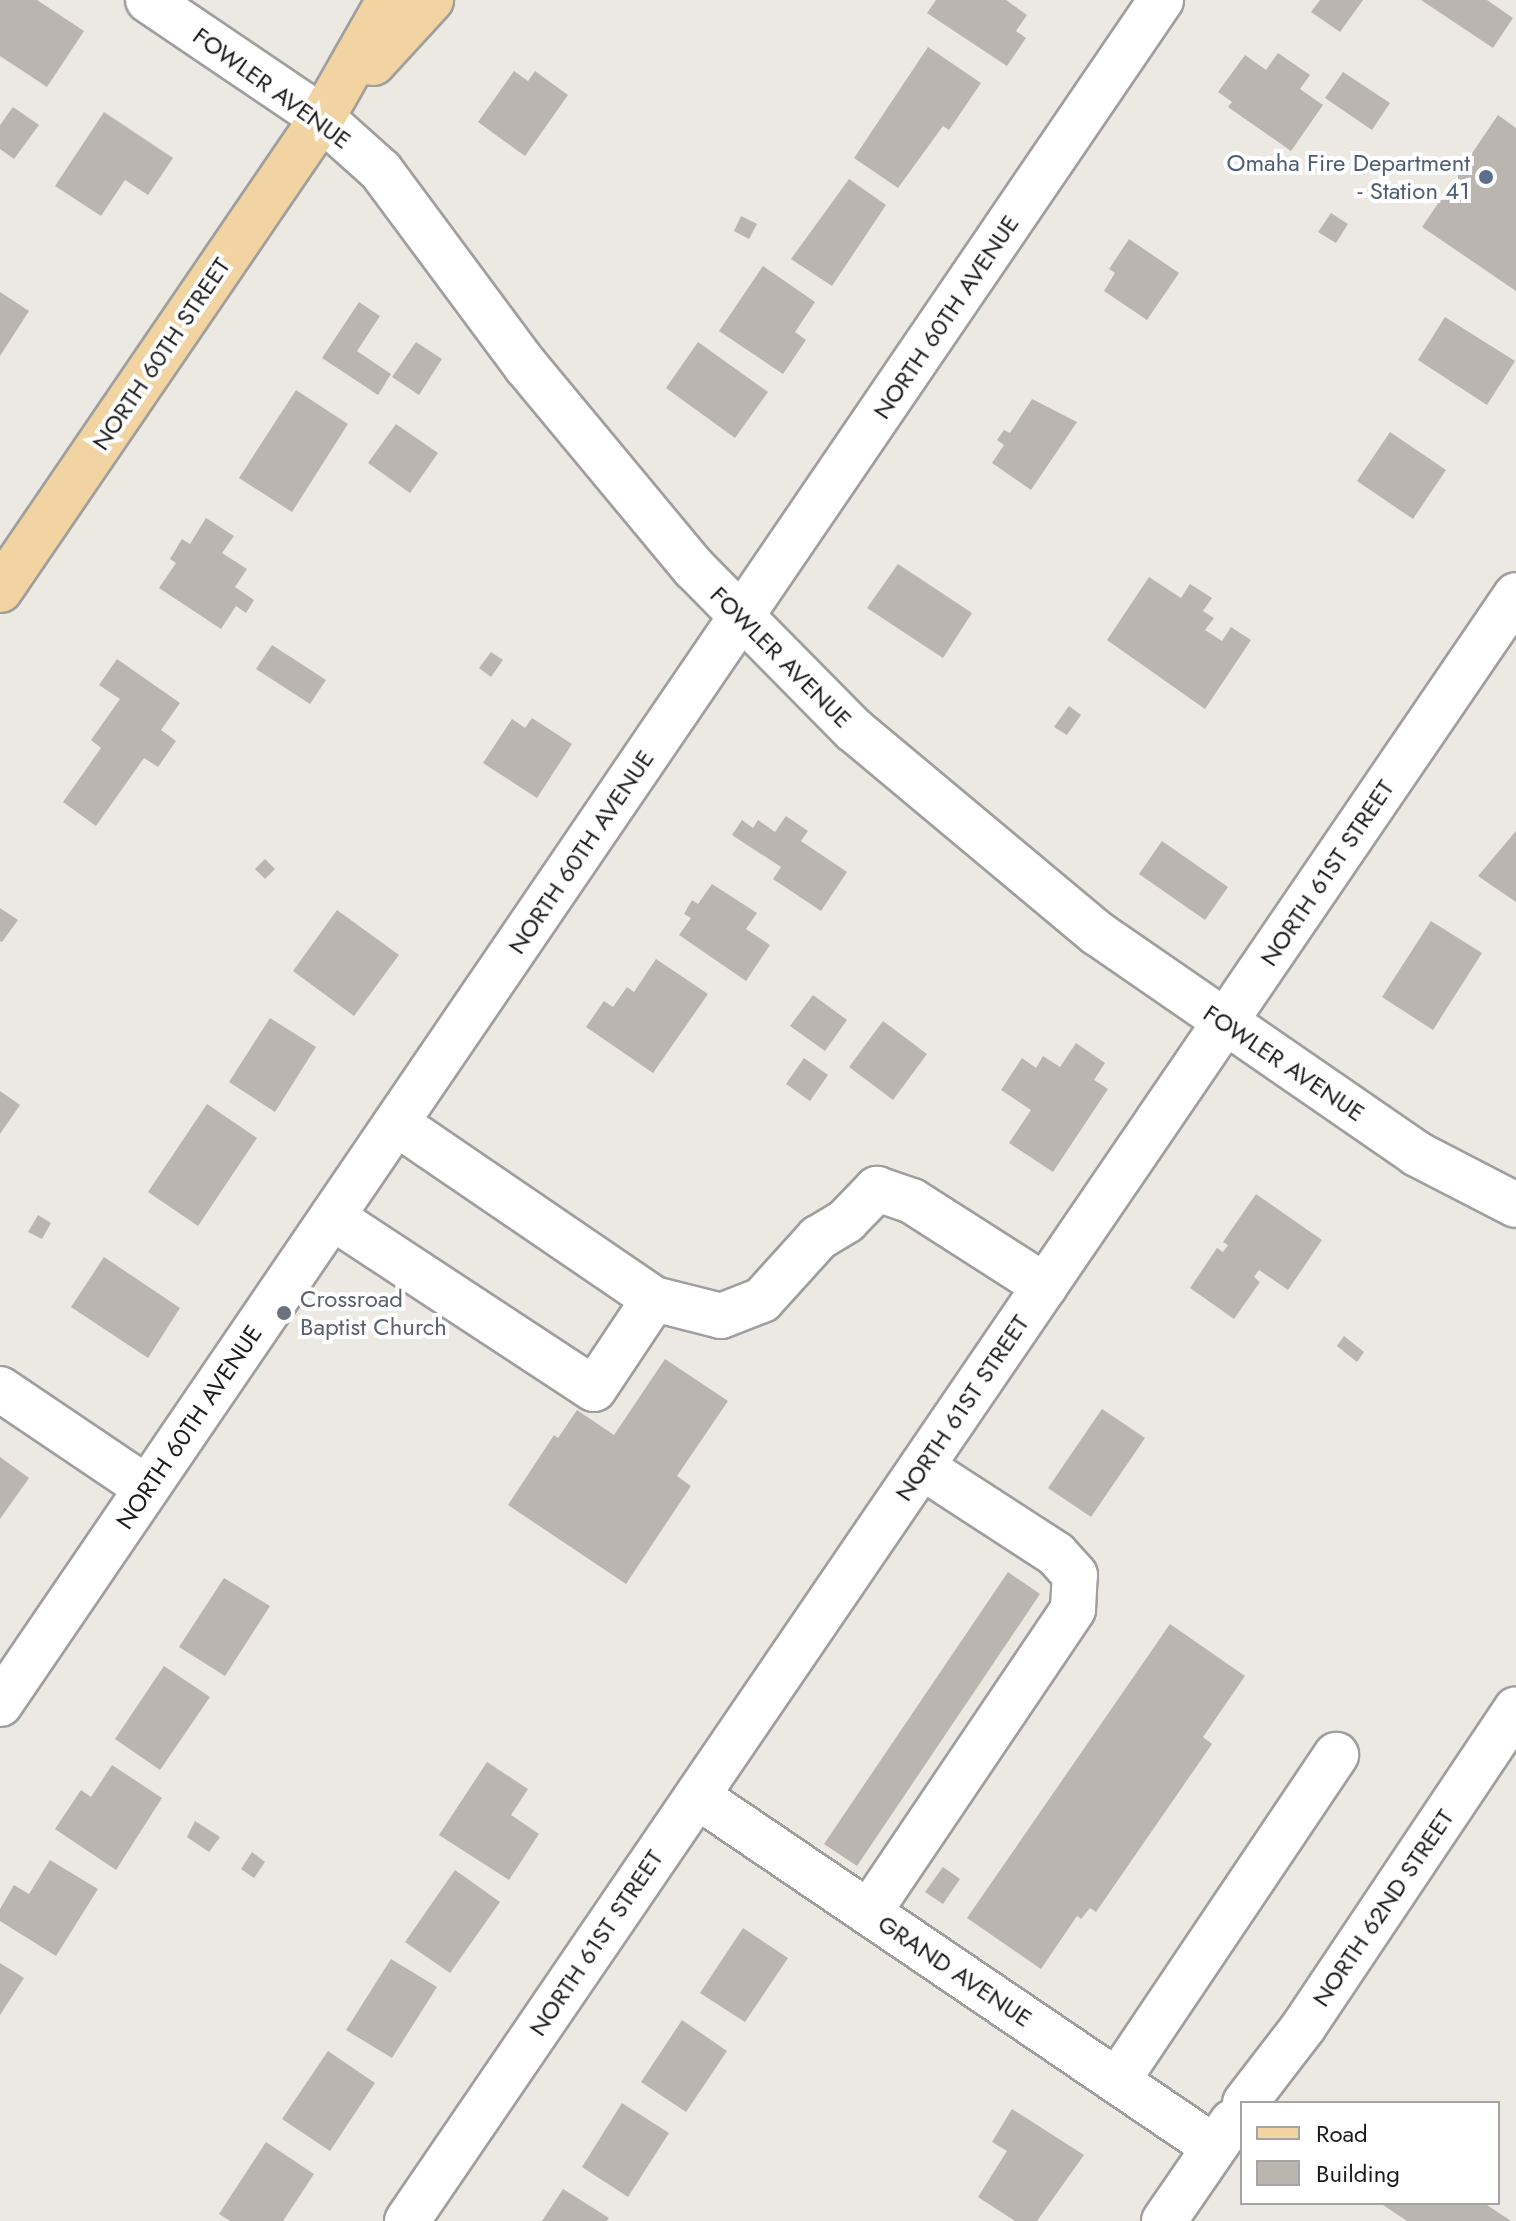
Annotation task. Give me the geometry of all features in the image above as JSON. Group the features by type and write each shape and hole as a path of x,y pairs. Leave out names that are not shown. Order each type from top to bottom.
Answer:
{"main road":[{"name":"NORTH 60TH STREET","path":"0,590 322,118 389,0"},
{"name":"NORTH 60TH STREET","path":"322,118 431,0"}],"street":[{"name":"FOWLER AVENUE","path":"148,0 322,118 400,191 526,366 694,568 854,730 969,832 1097,933 1417,1154 1516,1205"},
{"name":"NORTH 60TH AVENUE","path":"0,1704 1161,0"},
{"name":"NORTH 61ST STREET","path":"407,2221 1516,595"},
{"path":"396,1123 654,1299 721,1316 762,1300 818,1238 846,1221 877,1189 912,1201 1045,1286"},
{"path":"332,1217 594,1389 654,1299"},
{"path":"0,1389 147,1488"},
{"path":"869,1912 1073,1609 1075,1575 1056,1554 922,1467"},
{"name":"NORTH 62ND STREET","path":"1246,2101 1304,2026 1516,1709"},
{"path":"1117,2081 1336,1755"},
{"name":"GRAND AVENUE","path":"697,1796 1214,2147"},
{"name":"NORTH 62ND STREET","path":"1164,2221 1240,2109"}],"building":[{"path":"0,0 37,0 84,31 47,87 0,56"},
{"path":"936,0 1006,0 1027,15 1016,31 1026,38 1007,66 927,13"},
{"path":"1320,0 1363,0 1340,32 1311,12"},
{"path":"1421,0 1487,0 1513,18 1493,48"},
{"path":"928,47 981,83 949,130 943,126 898,188 854,158"},
{"path":"1278,53 1310,75 1300,89 1323,105 1291,151 1228,107 1232,102 1218,92 1245,55 1266,70"},
{"path":"514,71 528,81 535,71 568,95 525,156 478,122"},
{"path":"1343,72 1390,103 1372,130 1325,98"},
{"path":"13,107 39,125 14,159 0,149 0,125"},
{"path":"104,112 173,158 148,195 125,180 101,216 55,186"},
{"name":"Omaha Fire Department - Station 41","path":"1498,115 1516,128 1516,291 1422,227"},
{"path":"849,179 886,205 832,286 791,259"},
{"path":"1331,213 1348,224 1336,243 1318,232"},
{"path":"741,216 757,224 749,239 734,231"},
{"path":"1129,239 1179,273 1147,320 1104,291 1115,273 1109,269"},
{"path":"763,266 815,302 795,332 806,340 783,374 719,331"},
{"path":"0,292 29,311 0,356"},
{"path":"359,302 380,316 357,351 391,374 378,395 322,358"},
{"path":"1445,317 1515,361 1487,405 1418,360"},
{"path":"416,342 442,359 419,395 392,377"},
{"path":"698,342 768,392 735,438 666,388"},
{"path":"296,390 348,424 292,512 239,478"},
{"path":"1032,399 1077,422 1031,490 992,463 1004,445 997,440 1004,430 1010,433"},
{"path":"396,424 438,453 410,493 368,463"},
{"path":"1390,432 1446,470 1413,519 1357,481"},
{"path":"206,518 234,536 222,553 247,569 235,587 254,600 246,613 236,606 221,629 159,588 176,563 170,559 182,539 190,544"},
{"path":"898,564 972,613 943,658 867,608"},
{"path":"1149,577 1181,598 1190,584 1212,598 1203,611 1214,618 1205,630 1222,641 1231,627 1251,640 1205,709 1107,640"},
{"path":"272,645 326,680 310,704 256,669"},
{"path":"491,652 503,660 491,677 479,668"},
{"path":"117,659 180,703 161,730 176,741 158,767 144,758 96,826 63,802 101,748 91,740 120,699 99,685"},
{"path":"1069,706 1081,715 1067,735 1054,727"},
{"path":"532,718 572,744 537,798 483,763 512,719 525,728"},
{"path":"786,816 808,831 801,841 847,872 821,911 773,879 781,867 732,835 742,820 753,828 758,820 775,832"},
{"path":"1516,831 1516,902 1478,876"},
{"path":"1162,841 1228,887 1205,920 1139,874"},
{"path":"265,859 275,869 265,879 255,869"},
{"path":"712,884 757,913 746,929 770,945 746,981 679,935 691,918 684,914 692,900 698,904"},
{"path":"0,908 18,920 2,942 0,941"},
{"path":"337,910 399,955 354,1016 293,971"},
{"path":"1431,921 1482,953 1433,1030 1382,997"},
{"path":"656,959 708,994 653,1073 586,1027 604,1001 613,1007 627,987 634,992"},
{"path":"813,995 847,1020 825,1051 790,1026"},
{"path":"270,1018 316,1047 275,1112 229,1082"},
{"path":"883,1021 927,1054 893,1100 849,1067"},
{"path":"1076,1043 1105,1063 1094,1080 1108,1089 1053,1172 1009,1143 1031,1110 1001,1090 1022,1058 1036,1068 1043,1056 1060,1067"},
{"path":"804,1058 828,1075 810,1101 786,1084"},
{"path":"0,1091 20,1105 0,1134"},
{"path":"207,1104 257,1138 198,1226 148,1192"},
{"path":"1256,1194 1322,1240 1288,1290 1259,1270 1254,1277 1260,1282 1234,1319 1190,1288 1217,1248 1223,1252 1228,1245 1223,1242"},
{"path":"38,1215 51,1223 42,1239 28,1232"},
{"path":"104,1257 180,1308 148,1358 71,1307"},
{"path":"1344,1336 1364,1352 1357,1362 1337,1346"},
{"path":"665,1359 728,1401 677,1476 691,1486 626,1584 508,1505 554,1435 558,1438 577,1410 614,1435"},
{"path":"1102,1409 1145,1438 1091,1517 1048,1488"},
{"path":"0,1457 29,1478 0,1519"},
{"path":"1008,1572 1040,1594 857,1866 824,1844"},
{"path":"224,1578 270,1606 225,1676 179,1647"},
{"path":"1170,1624 1245,1676 1203,1737 1212,1744 1096,1912 1090,1908 1081,1919 1077,1916 1041,1969 967,1918"},
{"path":"164,1666 210,1697 160,1770 115,1739"},
{"path":"487,1762 528,1789 511,1815 539,1834 509,1880 439,1835"},
{"path":"112,1765 162,1798 116,1870 55,1829 81,1790 91,1797"},
{"path":"195,1821 220,1837 209,1852 187,1837"},
{"path":"252,1852 265,1862 254,1878 241,1869"},
{"path":"50,1860 98,1889 56,1956 0,1921 0,1909 14,1885 29,1894"},
{"path":"943,1867 960,1879 943,1904 925,1892"},
{"path":"455,1870 500,1902 450,1973 405,1942"},
{"path":"743,1928 788,1958 745,2022 700,1993"},
{"path":"391,1959 437,1987 392,2058 346,2030"},
{"path":"0,1963 24,1978 0,2015"},
{"path":"682,2020 727,2051 686,2112 641,2082"},
{"path":"328,2051 375,2083 330,2151 282,2119"},
{"path":"622,2103 669,2133 628,2197 582,2167"},
{"path":"1012,2109 1084,2155 1037,2221 1015,2221 978,2197 1007,2151 992,2142"},
{"path":"266,2142 314,2174 283,2221 230,2221 219,2214"},
{"path":"563,2189 609,2218 607,2221 542,2221"},
{"path":"1383,2205 1487,2205 1511,2221 1407,2221"}],"place":[{"name":"Omaha Fire Department - Station 41","path":"1486,177"},
{"name":"Crossroad Baptist Church","path":"284,1313"}]}
